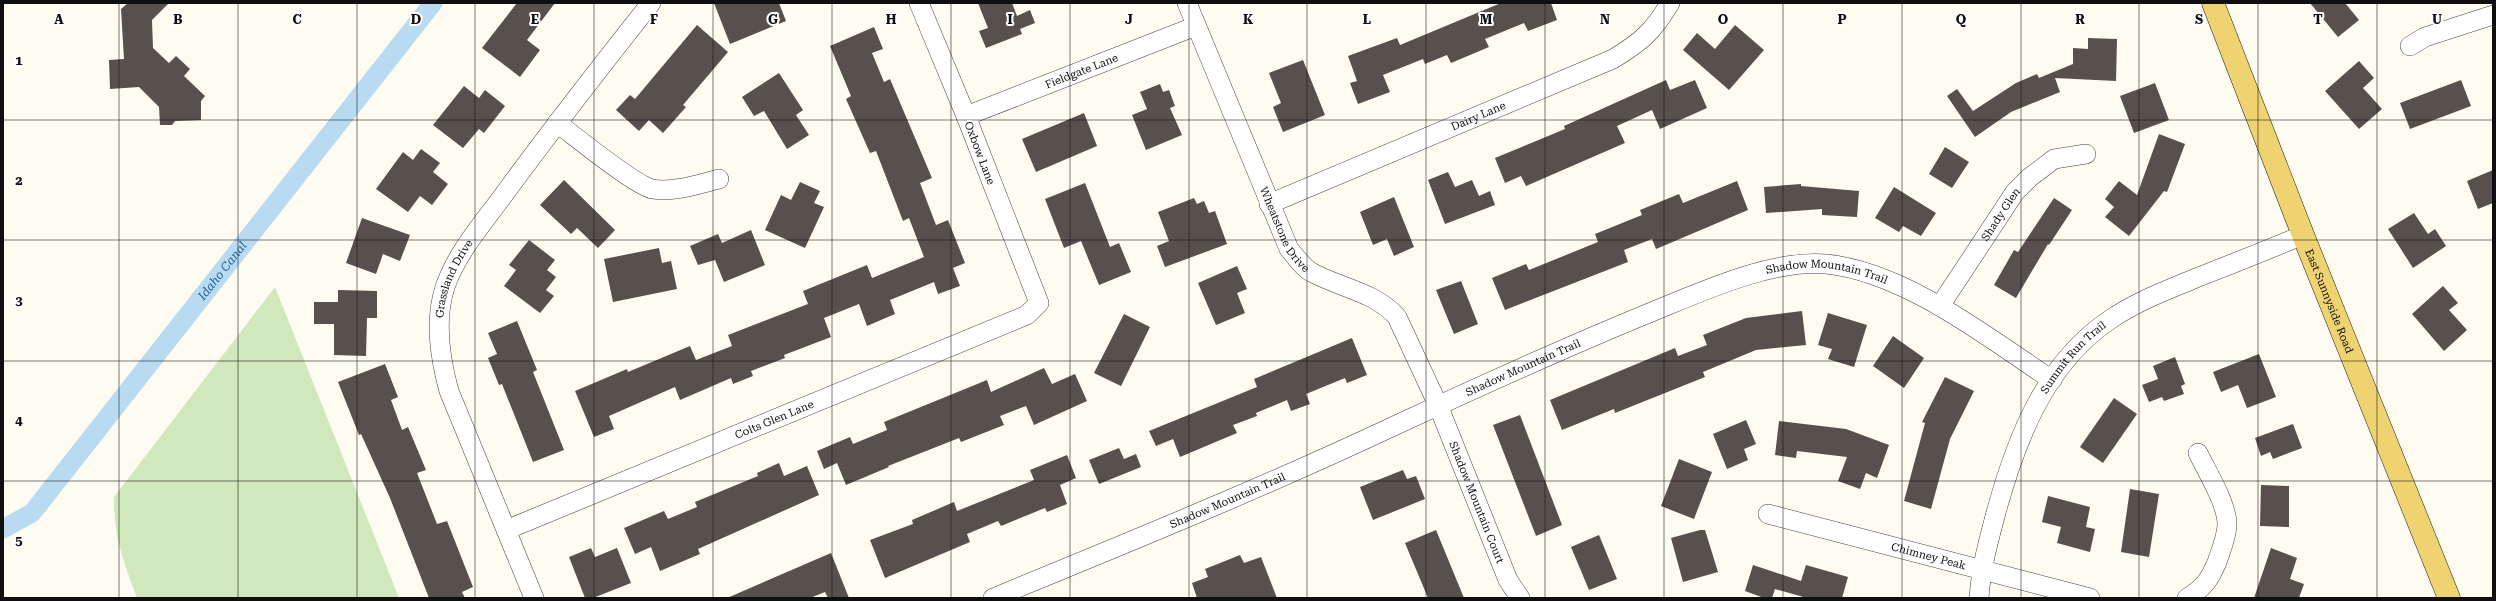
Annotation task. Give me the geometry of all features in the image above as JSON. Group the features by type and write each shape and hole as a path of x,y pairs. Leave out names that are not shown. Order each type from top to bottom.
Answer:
{"main road":[{"name":"East Sunnyside Road","path":"2213,3 2303,235 2450,598"}],"street":[{"name":"Grassland Drive","path":"534,598 449,392 440,357 441,318 445,288 459,256 557,123 650,3"},
{"name":"Oxbow Lane","path":"919,3 966,116 1039,304"},
{"name":"Wheatstone Drive","path":"1187,3 1289,250 1311,272 1375,298 1388,307 1397,317 1438,405"},
{"name":"Dairy Lane","path":"1269,204 1613,59 1640,42 1658,23 1670,3"},
{"path":"2410,46 2425,37 2493,15"},
{"name":"Fieldgate Lane","path":"966,116 1196,26"},
{"path":"557,123 631,177 652,189 672,189 719,179"},
{"name":"Shady Glen","path":"1940,306 2014,192 2029,178 2054,159 2086,154"},
{"name":"Summit Run Trail","path":"1979,598 1981,571 2015,450 2036,405 2065,362 2092,334 2112,318 2162,292 2303,235"},
{"name":"Shadow Mountain Trail","path":"993,598 1292,472 1609,329 1713,287 1756,274 1804,263 1828,264 1851,269 1899,285 1940,306 2052,380"},
{"name":"Colts Glen Lane","path":"506,530 1027,315 1039,304"},
{"name":"Shadow Mountain Court","path":"1438,405 1508,580 1520,598"},
{"path":"2187,598 2200,590 2210,580 2225,542 2227,525 2223,506 2198,453"},
{"name":"Chimney Peak","path":"1768,514 1981,571 2090,598"}],"green space":[{"path":"275,287 399,598 137,598 117,537 114,497"}],"building":[{"path":"128,3 169,3 152,20 153,48 169,63 176,56 190,69 184,76 205,96 201,101 201,120 175,121 172,125 160,125 159,107 139,87 110,89 109,60 124,59 121,9"},
{"path":"517,3 555,3 527,40 540,50 520,77 482,48"},
{"path":"714,3 779,3 786,21 730,44"},
{"path":"978,3 1012,3 1017,16 1030,10 1035,23 1020,29 1022,34 986,48 979,31 988,28"},
{"path":"1501,3 1551,3 1557,20 1528,31 1524,23 1485,39 1489,47 1451,63 1447,55 1425,64 1423,59 1383,75 1390,92 1358,104 1350,83 1357,81 1348,56 1397,38 1400,45"},
{"path":"2310,3 2345,3 2359,20 2338,37"},
{"path":"697,25 728,52 683,105 686,107 663,133 649,120 639,131 616,110 630,95 635,99"},
{"path":"1735,25 1764,50 1729,90 1683,50 1697,33 1715,49"},
{"path":"874,27 883,49 872,53 884,82 890,79 932,178 920,183 936,225 948,220 965,263 953,268 960,286 938,294 934,282 890,300 895,314 867,326 859,304 824,318 831,337 784,355 785,358 751,371 753,376 733,384 731,378 680,400 675,387 609,416 614,429 594,437 575,391 627,369 628,372 690,346 696,360 732,346 728,335 808,304 803,291 867,265 872,278 924,257 909,218 903,221 876,151 870,153 846,99 851,96 830,46"},
{"path":"2088,38 2117,39 2116,81 2055,78 2060,92 2011,112 1975,137 1947,96 1957,89 1973,111 2016,83 2037,74 2039,78 2073,64 2073,48 2088,49"},
{"path":"1303,60 1325,115 1283,132 1273,107 1281,103 1269,73"},
{"path":"2359,61 2374,78 2363,88 2382,109 2359,129 2325,91"},
{"path":"779,73 803,110 796,115 809,135 787,149 764,111 754,116 742,97"},
{"path":"1666,80 1670,90 1695,80 1707,108 1660,129 1652,110 1617,126 1625,143 1526,186 1521,176 1505,183 1495,158 1565,129 1564,126"},
{"path":"2461,80 2471,106 2410,129 2400,103"},
{"path":"2155,83 2169,120 2134,133 2120,96"},
{"path":"1160,84 1163,92 1169,90 1175,106 1170,108 1182,135 1146,150 1132,115 1147,109 1140,92"},
{"path":"464,86 479,98 485,90 505,106 484,133 479,129 463,148 433,125"},
{"path":"1084,113 1097,146 1036,172 1022,139"},
{"path":"2159,134 2185,144 2167,192 2164,191 2129,236 2105,217 2114,207 2105,199 2119,181 2137,195"},
{"path":"1945,147 1969,162 1952,188 1929,174"},
{"path":"421,149 440,163 433,172 448,184 432,205 420,196 408,212 376,189 403,152 413,160"},
{"path":"2493,170 2493,203 2478,209 2467,181"},
{"path":"1448,172 1455,187 1472,180 1479,196 1490,191 1495,205 1445,224 1428,180"},
{"path":"564,180 615,230 598,248 577,228 571,234 540,205"},
{"path":"1737,181 1748,210 1656,249 1652,239 1624,250 1628,262 1505,310 1492,278 1526,264 1529,270 1598,242 1595,234 1642,215 1640,210 1679,194 1683,203"},
{"path":"800,182 820,191 814,203 824,207 805,248 765,230 781,195 791,200"},
{"path":"1085,183 1110,247 1119,243 1131,272 1099,285 1081,241 1064,248 1045,199"},
{"path":"1801,184 1801,186 1859,191 1857,217 1822,215 1822,209 1766,213 1764,187"},
{"path":"1894,187 1936,213 1921,236 1903,226 1899,232 1875,218"},
{"path":"1394,197 1414,247 1394,256 1387,239 1373,245 1360,212"},
{"path":"1194,198 1197,204 1204,201 1209,213 1215,211 1227,244 1165,267 1157,246 1169,241 1158,212"},
{"path":"2054,198 2072,210 2049,245 2048,244 2016,298 1994,285 2014,250 2018,252"},
{"path":"2414,213 2428,234 2435,229 2446,246 2413,268 2388,229"},
{"path":"362,218 410,235 400,261 383,254 376,274 346,263"},
{"path":"751,230 765,265 724,282 715,260 698,265 690,246 718,234 722,243"},
{"path":"529,240 555,260 547,270 556,277 546,290 554,296 540,313 504,286 516,270 509,265"},
{"path":"659,248 662,263 671,261 677,289 613,302 604,259"},
{"path":"1237,266 1247,289 1237,293 1245,313 1216,325 1198,283"},
{"path":"1461,281 1478,324 1454,334 1436,290"},
{"path":"2443,286 2458,303 2449,310 2467,330 2444,351 2412,314"},
{"path":"338,290 377,291 377,318 367,318 366,356 334,355 334,324 314,324 314,302 338,302"},
{"path":"1802,311 1806,345 1756,350 1703,372 1705,377 1615,413 1614,409 1562,430 1550,400 1675,348 1678,356 1707,345 1703,335 1746,318"},
{"path":"1828,313 1867,325 1854,367 1828,359 1832,349 1818,345"},
{"path":"1124,314 1150,327 1121,386 1094,373"},
{"path":"517,321 537,370 533,372 564,450 533,462 502,384 499,385 488,358 497,354 488,333"},
{"path":"1893,336 1924,358 1904,388 1873,366"},
{"path":"1352,338 1367,375 1347,383 1345,378 1306,394 1310,404 1291,411 1287,400 1256,413 1257,416 1233,425 1237,433 1180,457 1173,439 1156,446 1149,431 1257,387 1254,379"},
{"path":"2259,354 2276,397 2247,408 2238,385 2221,392 2213,372"},
{"path":"2175,357 2185,384 2181,386 2184,394 2164,401 2162,397 2149,402 2142,385 2158,379 2153,366"},
{"path":"385,364 398,397 391,400 402,430 408,427 426,470 417,473 437,524 447,521 473,587 462,592 465,598 429,598 390,498 361,434 359,435 338,382"},
{"path":"1044,368 1052,384 1075,374 1087,401 1034,425 1026,406 1000,416 1004,425 961,442 959,438 888,466 889,467 846,485 837,463 824,469 817,451 850,437 853,444 887,430 884,422 987,380 991,392"},
{"path":"1945,377 1974,391 1950,439 1931,509 1904,501 1925,423 1922,422"},
{"path":"2114,398 2137,414 2103,463 2080,447"},
{"path":"1520,415 1562,525 1536,536 1493,425"},
{"path":"1746,420 1756,444 1744,449 1748,460 1727,469 1713,434"},
{"path":"1779,421 1846,429 1889,445 1877,478 1866,473 1860,489 1838,481 1847,457 1797,451 1796,458 1775,455"},
{"path":"2293,424 2302,448 2273,459 2270,452 2261,456 2255,438"},
{"path":"1119,448 1124,459 1136,454 1141,467 1099,484 1089,460"},
{"path":"1067,455 1076,478 1060,485 1067,504 1047,512 1045,508 1001,526 998,521 967,534 970,542 885,578 870,540 913,524 912,520 954,502 957,511 1034,480 1030,470"},
{"path":"1679,459 1712,472 1694,519 1661,506"},
{"path":"779,463 784,476 807,466 819,495 698,549 700,554 660,571 651,547 635,554 624,528 664,511 668,519 697,507 695,502 758,476 757,473"},
{"path":"1403,470 1407,479 1416,476 1425,499 1373,520 1360,487"},
{"path":"2261,485 2289,486 2289,527 2260,526"},
{"path":"2130,489 2159,494 2149,557 2121,552"},
{"path":"2048,496 2090,507 2086,527 2095,529 2090,552 2057,543 2061,527 2042,522"},
{"path":"1436,530 1464,598 1428,598 1405,543"},
{"path":"1705,530 1718,572 1683,582 1671,538"},
{"path":"1599,535 1617,579 1589,590 1571,547"},
{"path":"591,548 595,557 617,548 631,583 593,598 585,598 569,557"},
{"path":"2271,548 2297,558 2290,579 2304,584 2299,598 2254,598"},
{"path":"831,553 849,598 828,598 825,592 810,598 727,598"},
{"path":"1240,555 1244,563 1261,557 1277,598 1197,598 1192,583 1208,577 1205,569"},
{"path":"1753,565 1801,581 1806,565 1848,577 1842,598 1807,598 1775,589 1772,598 1764,598 1745,591"}],"waterway":[{"name":"Idaho Canal","path":"3,529 32,513 433,3"}]}
